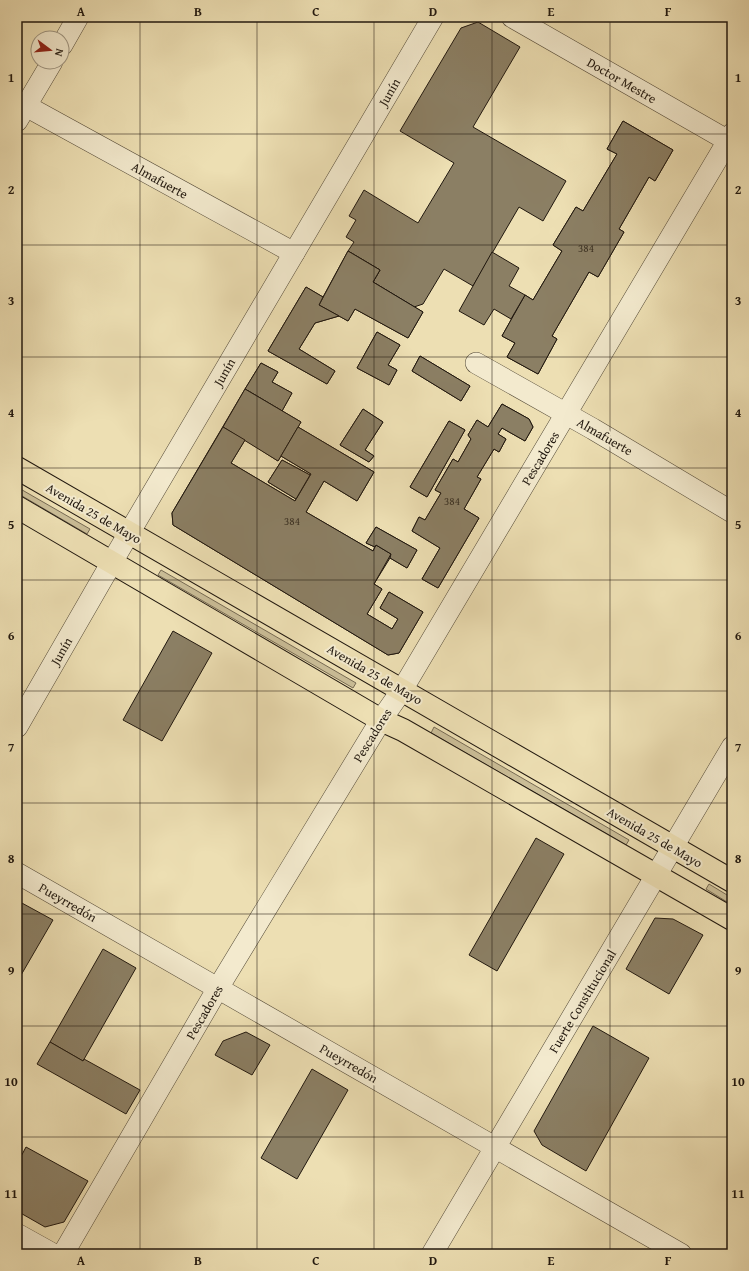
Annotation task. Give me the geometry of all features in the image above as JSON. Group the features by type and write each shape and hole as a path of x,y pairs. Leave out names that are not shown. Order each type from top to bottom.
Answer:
{"main road":[{"name":"Avenida 25 de Mayo","path":"17,468 732,881"},
{"path":"17,507 381,720 403,730 732,919"}],"street":[{"path":"70,31 78,17"},
{"name":"Junín","path":"17,727 112,562 433,17"},
{"name":"Doctor Mestre","path":"512,17 731,139"},
{"path":"21,114 47,70"},
{"name":"Almafuerte","path":"21,114 294,253"},
{"name":"Pescadores","path":"63,1254 218,988 381,720 402,690 731,139"},
{"name":"Almafuerte","path":"476,363 594,429 732,512"},
{"name":"Fuerte Constitucional","path":"432,1254 732,747"},
{"name":"Pueyrredón","path":"17,873 681,1254"},
{"path":"17,1234 53,1254"}],"shaded area":[{"path":"17,487 90,529 87,534 17,493"},
{"path":"161,570 356,683 353,688 158,575"},
{"path":"434,727 629,840 626,845 431,733"},
{"path":"709,884 732,898 732,905 706,889"}],"building":[{"path":"478,22 520,47 473,127 566,181 543,221 519,207 473,286 444,269 423,304 414,307 373,282 380,270 348,251 354,242 346,237 356,220 349,216 364,190 418,223 454,163 400,131 461,28"},
{"path":"623,121 673,150 655,181 649,177 619,229 624,232 598,277 589,272 552,336 557,339 538,374 507,357 515,343 502,336 525,295 533,300 562,251 553,245 576,207 583,211 617,154 607,149"},
{"path":"623,121 673,150 655,181 649,177 619,229 624,232 598,277 589,272 552,336 557,339 538,374 507,357 515,343 502,336 525,295 533,300 562,251 553,245 576,207 583,211 617,154 607,149"},
{"path":"348,251 380,270 373,282 423,312 408,338 355,309 348,321 339,316 315,323 299,349 335,371 327,384 268,351 306,287 323,297"},
{"path":"348,251 380,270 373,282 423,312 408,338 355,309 348,321 319,305"},
{"path":"492,252 519,268 509,286 525,295 511,319 494,309 484,325 459,311"},
{"path":"306,287 323,297 319,305 339,316 315,323 299,349 335,371 327,384 268,351"},
{"path":"377,332 400,345 388,365 397,370 389,385 357,368"},
{"path":"377,332 400,345 388,365 397,370 389,385 357,368"},
{"path":"420,356 470,386 461,401 412,371"},
{"path":"420,356 470,386 461,401 412,371"},
{"path":"261,363 278,372 272,382 292,393 282,411 245,389"},
{"path":"261,363 278,372 272,382 292,393 282,411 245,389"},
{"path":"245,389 301,422 298,427 374,472 357,501 324,481 306,512 373,551 375,547 366,543 376,527 417,550 407,568 390,558 374,584 382,589 367,614 392,629 398,619 380,608 389,592 423,612 399,653 388,655 173,525 172,513","holes":["245,440 278,461 281,456 311,474 310,475 282,460 268,482 296,499 295,501 231,463","227,498 233,501 220,523 214,519","259,514 264,517 251,539 246,535","312,546 317,549 304,573 299,570","347,567 358,573 344,599 333,593"]},
{"path":"245,389 301,422 278,461 223,427"},
{"path":"502,404 529,419 533,427 525,441 502,428 498,434 506,439 499,452 494,449 477,477 481,479 464,509 479,518 438,588 422,579 440,548 412,531 419,517 425,520 441,493 435,490 453,459 458,462 471,439 468,435 477,420 488,427"},
{"path":"502,404 529,419 533,427 525,441 502,428 498,434 506,439 499,452 494,449 477,477 481,479 464,509 479,518 438,588 422,579 440,548 412,531 419,517 425,520 441,493 435,490 453,459 458,462 471,439 468,435 477,420 488,427"},
{"path":"363,409 383,422 365,450 374,456 369,462 340,445"},
{"path":"363,409 383,422 365,450 374,456 369,462 340,445"},
{"path":"449,421 465,430 427,497 410,487"},
{"path":"449,421 465,430 427,497 410,487"},
{"path":"223,427 245,440 231,463 295,501 311,474 281,456 298,427 374,472 357,501 324,481 306,512 373,551 376,545 391,554 374,584 382,589 367,614 392,629 398,619 380,608 389,592 423,612 399,653 388,655 173,525 172,513"},
{"path":"282,460 310,475 296,499 268,482"},
{"path":"376,527 417,550 407,568 390,558 391,554 376,545 375,547 366,543"},
{"path":"173,631 212,653 162,741 123,720"},
{"path":"536,838 564,854 497,971 469,955"},
{"path":"20,902 53,920 17,982 17,908"},
{"path":"655,918 673,919 703,935 669,994 626,969"},
{"path":"103,949 136,968 83,1061 50,1042"},
{"path":"593,1026 649,1058 586,1171 542,1145 534,1131"},
{"path":"246,1032 270,1045 252,1075 215,1055 223,1041"},
{"path":"50,1042 83,1061 84,1059 140,1090 126,1114 37,1064"},
{"path":"312,1069 348,1090 297,1179 261,1158"},
{"path":"26,1147 88,1181 64,1222 45,1227 17,1211 17,1164"}]}
